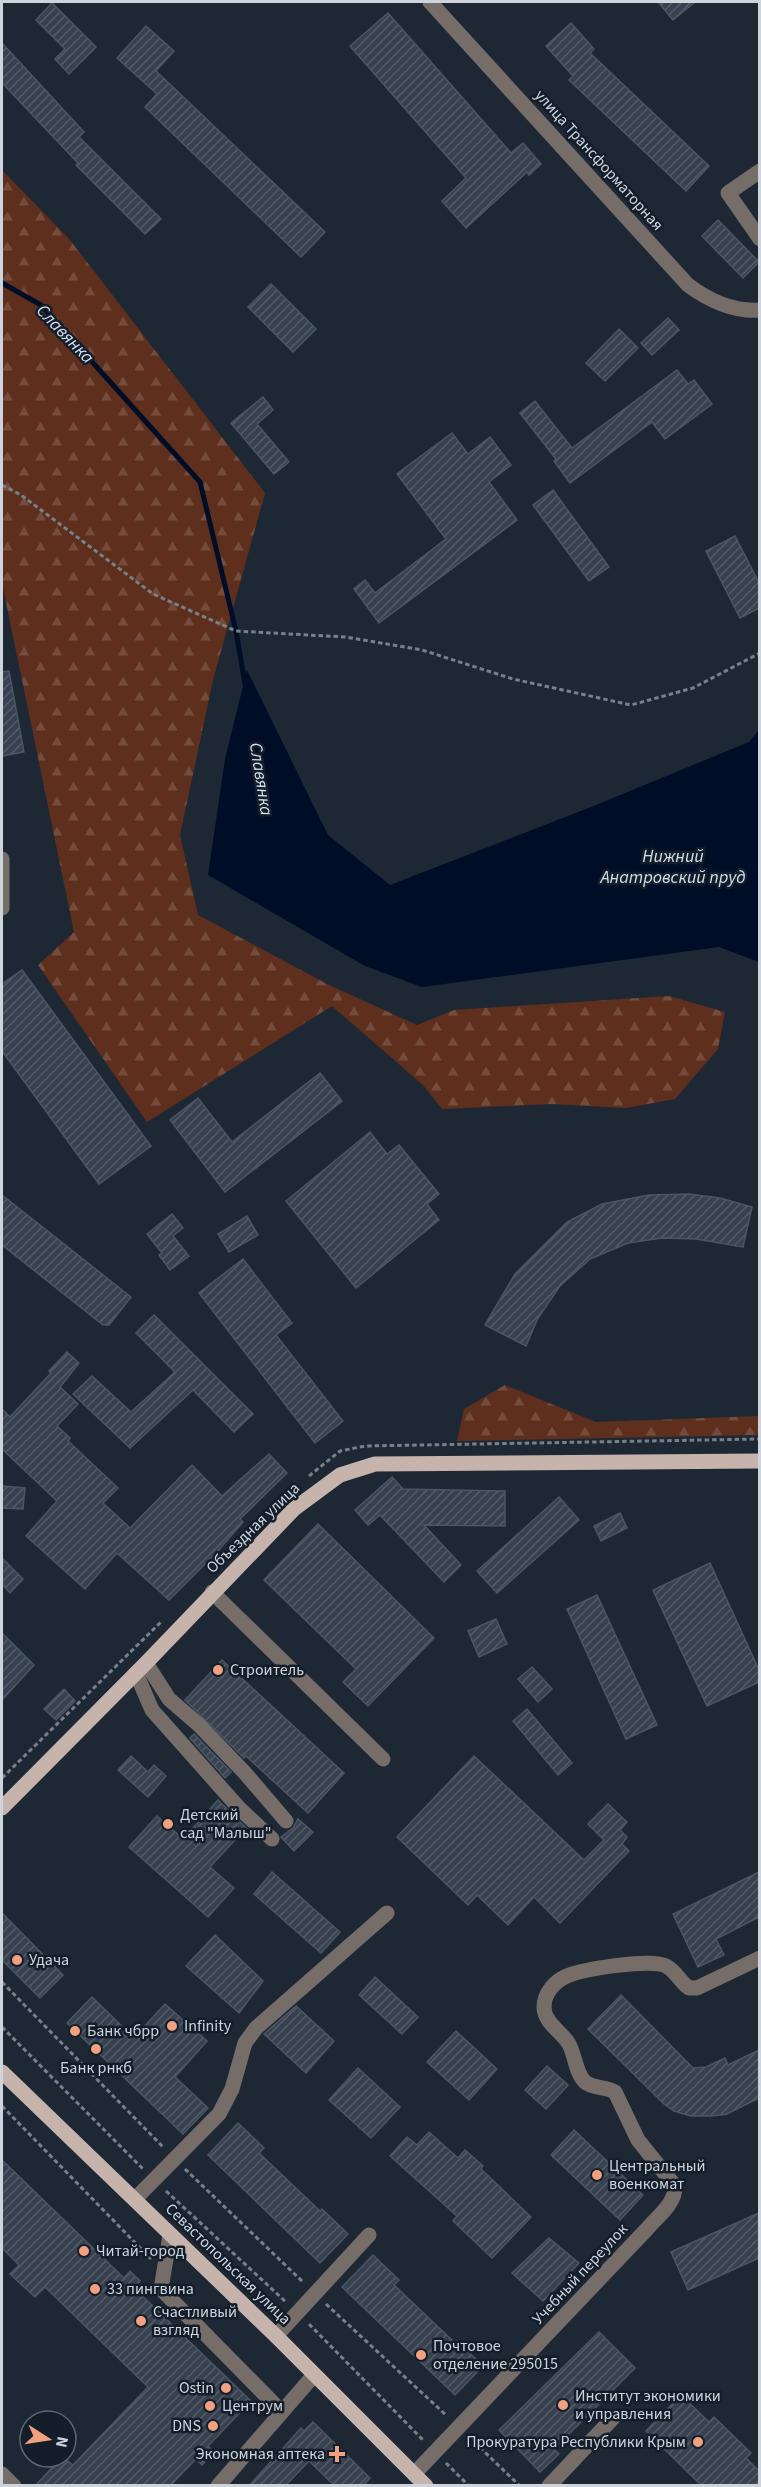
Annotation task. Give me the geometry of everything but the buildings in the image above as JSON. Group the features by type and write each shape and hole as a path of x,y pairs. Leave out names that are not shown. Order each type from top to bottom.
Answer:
{"main road":[{"name":"Объездная улица","path":"2,1808 294,1509 340,1475 375,1464 759,1461"},
{"name":"Севастопольская улица","path":"2,2072 276,2336 426,2486"}],"street":[{"name":"улица Трансформаторная","path":"430,2 688,285 708,299 759,310"},
{"path":"759,171 728,193 759,239"},
{"path":"2,859 2,908"},
{"path":"212,1592 383,1759"},
{"path":"141,1668 169,1699 199,1725 245,1773 286,1821"},
{"path":"141,1668 152,1710 239,1808 272,1839"},
{"path":"135,2199 219,2114 232,2090 245,2043 256,2028 387,1912"},
{"name":"Учебный переулок","path":"414,2474 647,2229 671,2202 675,2194 675,2186 638,2140 615,2092 610,2089 592,2087 582,2080 567,2041 547,2019 544,2009 545,1997 552,1986 566,1976 582,1971 647,1962 666,1966 689,1988 697,1988 759,1958"},
{"path":"170,2235 161,2289 282,2412"},
{"path":"276,2336 369,2235"},
{"path":"218,2486 314,2375"},
{"path":"549,2486 613,2418"},
{"path":"2,2474 14,2486"}],"path":[{"path":"2,485 21,495 153,594 236,631 345,637 422,650 513,679 631,705 693,688 759,653"},
{"path":"321,1464 340,1451 365,1446 759,1438"},
{"path":"2,1983 174,2158 520,2486"},
{"path":"2,2026 153,2179 298,2313 469,2486"},
{"path":"2,2106 165,2273"}],"green space":[{"path":"2,170 70,240 265,493 213,680 180,835 198,915 329,985 417,1025 454,1010 669,996 725,1012 718,1049 675,1099 626,1108 552,1104 442,1109 423,1085 332,1006 147,1122 38,965 74,932 2,583"},
{"path":"505,1385 596,1422 759,1416 759,1435 457,1441 464,1409"}],"water":[{"name":"Нижний Анатровский пруд","path":"247,670 328,835 390,885 591,807 749,742 759,730 759,962 719,947 422,987 365,966 208,875 225,759"}],"waterway":[{"name":"Славянка","path":"2,283 41,305 200,482 236,631 245,684"}],"place":[{"name":"Строитель","path":"218,1670"},
{"name":"Детский сад \"Малыш\"","path":"168,1824"},
{"name":"Удача","path":"17,1960"},
{"name":"Infinity","path":"172,2026"},
{"name":"Банк чбрр","path":"75,2031"},
{"name":"Банк рнкб","path":"96,2049"},
{"name":"Центральный военкомат","path":"597,2175"},
{"name":"Читай-город","path":"84,2251"},
{"name":"33 пингвина","path":"95,2289"},
{"name":"Счастливый взгляд","path":"141,2321"},
{"name":"Почтовое отделение 295015","path":"421,2355"},
{"name":"Ostin","path":"226,2388"},
{"name":"Институт экономики и управления","path":"563,2405"},
{"name":"Центрум","path":"210,2406"},
{"name":"DNS","path":"213,2426"},
{"name":"Прокуратура Республики Крым","path":"698,2442"},
{"name":"Экономная аптека","path":"337,2454"}]}
